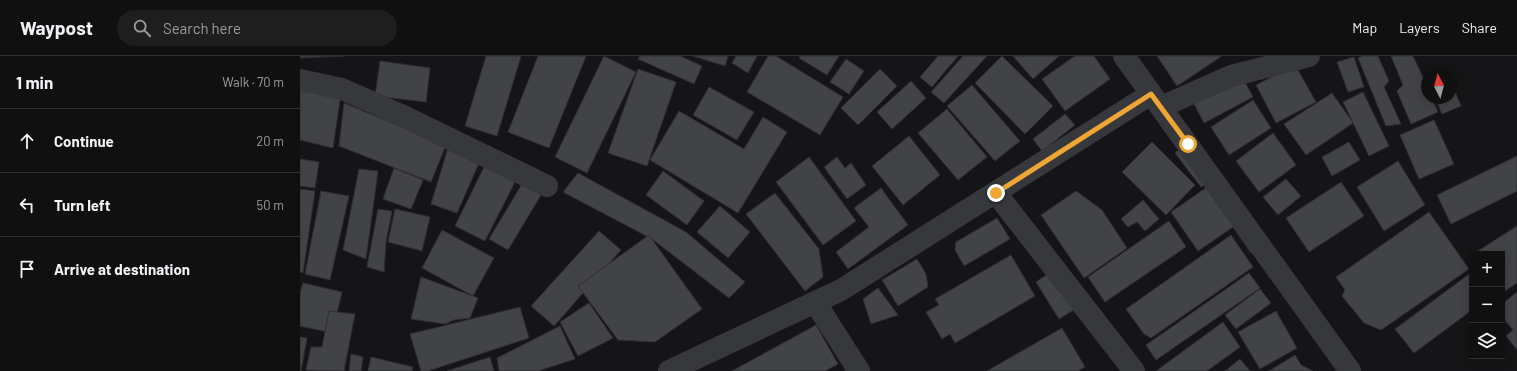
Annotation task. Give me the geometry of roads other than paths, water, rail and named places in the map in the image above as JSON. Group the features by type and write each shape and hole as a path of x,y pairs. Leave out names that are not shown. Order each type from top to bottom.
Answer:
{"street":[{"path":"1124,56 1350,371"},
{"path":"669,371 841,290 996,193 1156,100 1231,76 1309,56"},
{"path":"300,80 349,92 493,158 547,186"},
{"path":"996,193 1134,371"},
{"path":"815,302 859,371"}]}
